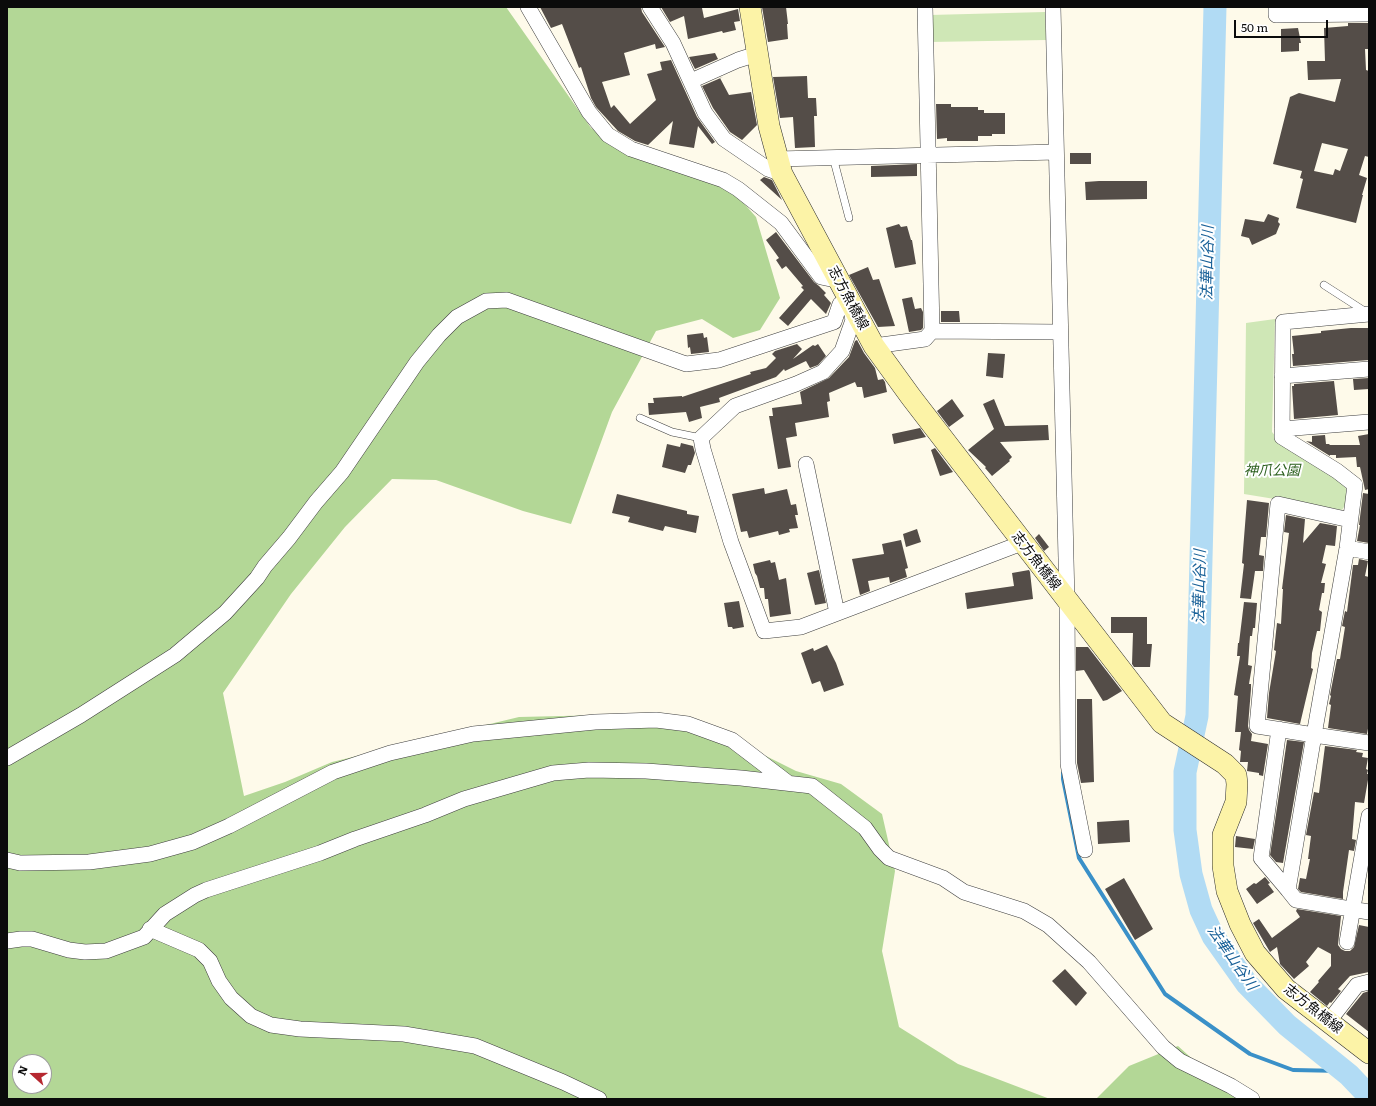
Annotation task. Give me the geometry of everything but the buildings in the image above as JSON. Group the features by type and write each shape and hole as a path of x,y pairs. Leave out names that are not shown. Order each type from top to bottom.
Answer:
{"main road":[{"name":"志方魚橋線","path":"750,7 769,126 780,167 874,346 1022,543 1162,724 1225,764 1236,775 1236,802 1223,835 1223,866 1227,891 1240,924 1255,953 1286,989 1369,1053"}],"street":[{"path":"528,7 589,112 608,135 631,149 723,180 738,189 781,223 820,277 840,281"},
{"path":"650,7 673,43 705,113 724,139 768,169 833,157 1056,152"},
{"path":"874,346 925,339 932,331 925,7"},
{"path":"1053,7 1067,601 1068,764 1085,850"},
{"path":"1276,7 1276,15 1331,11 1369,14"},
{"path":"691,81 738,60 757,54"},
{"path":"652,144 684,167"},
{"path":"7,758 81,715 175,655 225,613 257,578 316,502 342,472 417,362 457,317 486,301 507,300 686,364 719,360 834,322 840,304 849,300 852,320 842,351 823,372 796,384 735,406 701,438 731,542 764,631 801,627 1022,543"},
{"path":"1288,890 1347,548 1355,485 1337,471 1282,437 1283,322 1369,314"},
{"path":"932,331 1060,332"},
{"path":"1282,376 1369,369"},
{"path":"1282,429 1369,422"},
{"path":"806,464 837,613"},
{"path":"1350,520 1278,504 1257,726 1369,743"},
{"path":"1347,548 1369,552"},
{"path":"7,860 20,863 89,862 150,854 193,842 229,826 333,772 390,752 472,734 594,722 656,720 688,724 732,740 788,783"},
{"path":"1279,729 1261,858 1296,900 1369,912"},
{"path":"7,941 32,939 69,950 106,952 144,937 165,914 195,895 206,890 320,853 355,839 425,815 464,799 553,773 589,770 646,772 741,778 812,786 865,828 880,849 889,858 943,878 964,892 1024,911 1048,925 1088,962 1163,1047 1180,1061 1231,1086 1252,1099"},
{"path":"1347,942 1369,816"},
{"path":"150,929 199,950 210,961 219,981 231,998 251,1016 271,1025 300,1029 404,1034 475,1046 564,1082 599,1099"},
{"path":"1329,1021 1357,985 1369,982"}],"lane":[{"path":"833,157 849,218"},
{"path":"1324,285 1369,314"},
{"path":"640,418 672,432 701,438"}],"green space":[{"path":"7,7 506,7 591,128 630,154 733,191 756,217 780,298 760,330 733,338 702,319 656,331 612,412 571,524 523,511 436,480 392,479 345,527 291,594 223,693 244,796 285,782 332,762 519,717 649,714 766,756 796,771 841,784 882,814 895,871 882,951 899,1027 958,1064 1050,1099 7,1099"},
{"path":"1045,12 1046,40 930,42 930,15"},
{"name":"神爪公園","path":"1275,319 1272,432 1284,446 1344,483 1348,495 1342,510 1244,494 1246,323"},
{"path":"1178,1046 1237,1099 1096,1099 1129,1066"}],"waterway":[{"name":"法華山谷川","path":"1215,7 1197,716 1185,772 1185,830 1191,874 1201,910 1213,936 1247,984 1287,1025 1349,1075 1369,1096"},
{"path":"1063,773 1079,858 1165,994 1250,1054 1293,1070 1343,1071"}]}
